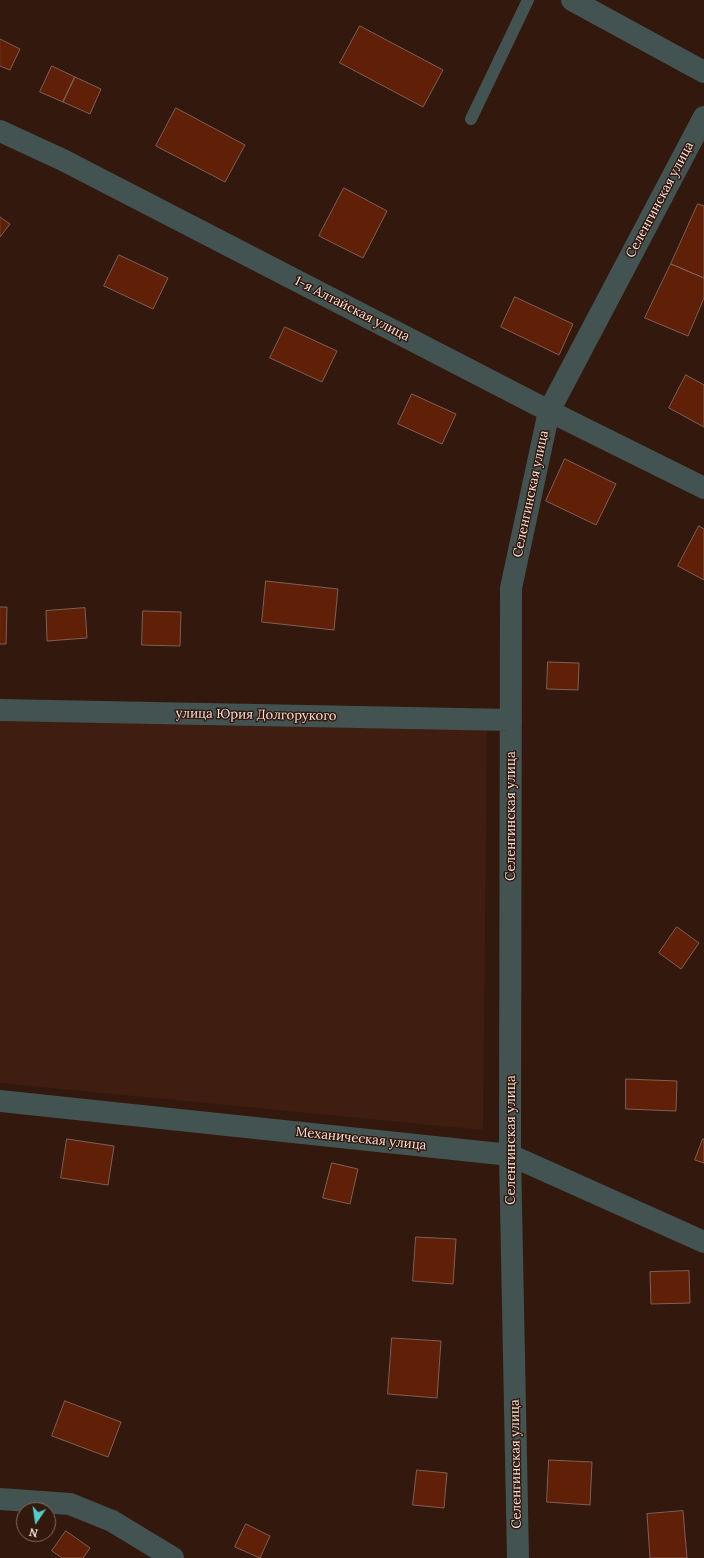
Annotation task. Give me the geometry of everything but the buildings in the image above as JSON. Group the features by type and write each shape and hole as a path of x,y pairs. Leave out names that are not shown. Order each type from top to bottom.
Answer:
{"street":[{"path":"572,0 704,72"},
{"name":"Селенгинская улица","path":"518,1558 510,1155 511,588 549,411 704,117"},
{"name":"1-я Алтайская улица","path":"0,131 63,160 549,411 704,488"},
{"name":"улица Юрия Долгорукого","path":"0,710 511,720"},
{"name":"Механическая улица","path":"0,1101 510,1155 704,1242"},
{"path":"0,1499 70,1504 112,1521 173,1558"}],"lane":[{"path":"471,119 528,0"}],"shaded area":[{"path":"0,715 487,725 483,1130 0,1083"}]}
